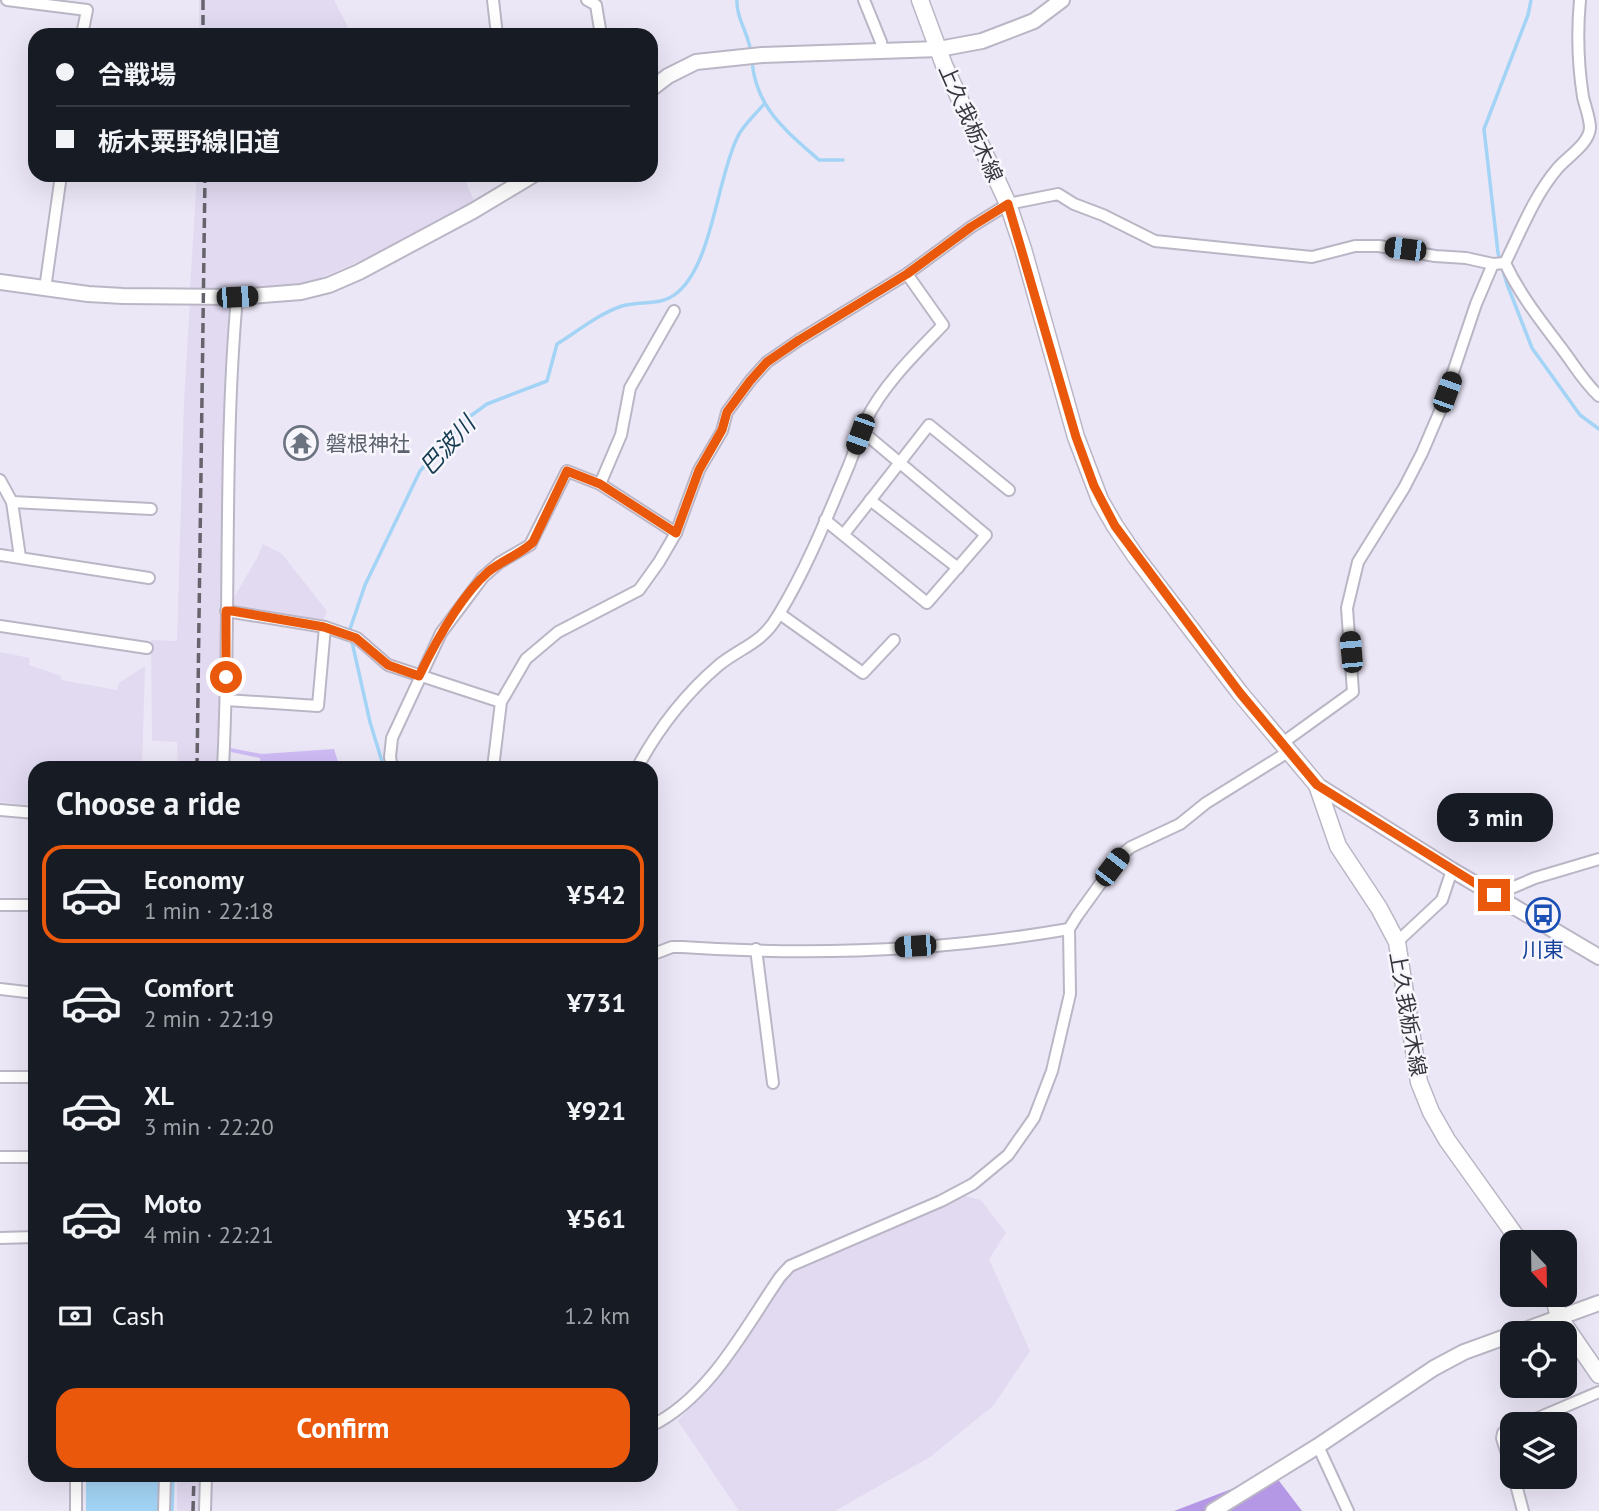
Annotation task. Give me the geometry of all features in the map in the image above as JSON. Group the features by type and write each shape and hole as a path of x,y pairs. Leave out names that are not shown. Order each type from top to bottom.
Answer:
{"main road":[{"name":"上久我栃木線","path":"920,0 944,65 1008,204 1076,437 1101,500 1136,556 1284,748 1317,785 1338,846 1379,908 1397,942 1419,1082 1431,1112 1447,1140 1511,1230"},
{"path":"1556,1307 1559,1317 1599,1375"}],"street":[{"path":"7,0 88,10 84,28"},
{"path":"492,0 496,28"},
{"path":"587,0 596,5 600,28"},
{"path":"864,0 882,50"},
{"path":"658,84 696,62 758,56 939,48 982,41 1020,28 1048,12 1062,0"},
{"path":"658,1422 679,1410 711,1374 790,1266 941,1201 973,1184 1008,1155 1034,1118 1052,1071 1070,994 1069,929 1112,867 1131,847 1180,824 1284,748 1353,692 1347,608 1358,562 1404,488 1422,453 1440,411 1476,304 1542,187 1565,159 1586,140 1595,125 1583,97 1578,23 1580,0"},
{"path":"45,289 60,182"},
{"path":"0,282 123,296 237,297 301,292 344,279 433,233 518,182"},
{"path":"495,761 501,702 526,659 558,632 639,590 676,533 699,470 722,430 727,412 767,362 907,274 971,227 1008,204 1058,194 1156,241 1312,257 1355,246 1379,246 1499,263 1581,378 1599,396"},
{"path":"641,761 662,727 694,688 722,663 759,640 779,614 825,520 867,418 943,325 907,274"},
{"path":"223,761 230,387 237,297"},
{"path":"600,484 621,435 630,388 674,311"},
{"path":"844,534 929,425 1009,490"},
{"path":"825,520 927,603 986,535 869,437 860,434"},
{"path":"391,761 392,738 441,633 483,578 499,563 533,542 567,471 600,484 676,533"},
{"path":"0,481 12,502 20,557"},
{"path":"870,500 958,568"},
{"path":"12,502 151,509"},
{"path":"0,555 149,578"},
{"path":"226,611 324,627 356,638 388,665 501,702"},
{"path":"779,614 863,673 894,640"},
{"path":"0,626 148,648"},
{"path":"226,701 318,706 324,627"},
{"path":"1317,785 1452,870 1599,957"},
{"path":"0,810 28,812"},
{"path":"1494,895 1535,878 1599,859"},
{"path":"1397,942 1442,900 1452,870"},
{"path":"0,905 28,905"},
{"path":"658,952 672,947 847,952 1031,936 1069,929"},
{"path":"756,950 773,1083"},
{"path":"0,989 28,992"},
{"path":"0,1077 28,1077"},
{"path":"0,1157 28,1157"},
{"path":"0,1238 28,1237"},
{"path":"1213,1511 1318,1446 1434,1368 1464,1352 1599,1303"},
{"path":"1552,1412 1599,1392"},
{"path":"1318,1446 1348,1511"},
{"path":"76,1482 76,1511"},
{"path":"164,1482 164,1511"},
{"path":"205,1511 206,1482"},
{"path":"1517,1489 1523,1511"}],"shaded area":[{"path":"199,0 334,0 348,28 199,28"},
{"path":"197,182 466,182 475,203 381,252 313,281 276,288 190,289"},
{"path":"190,301 222,303 230,307 225,371 219,761 178,761 177,742 152,741 151,640 177,641 184,402"},
{"path":"263,544 282,554 327,611 322,624 231,606 231,599"},
{"path":"0,652 30,658 29,665 61,676 61,680 117,690 119,683 145,666 142,761 28,761 28,805 0,802"},
{"path":"230,748 262,754 334,749 338,761 260,761 260,758 231,752"},
{"path":"961,1195 981,1200 1006,1233 989,1259 1030,1351 993,1406 930,1457 835,1511 739,1511 678,1421 724,1365 794,1270"},
{"path":"1273,1473 1302,1511 1174,1511"},
{"path":"177,1482 200,1482 199,1511 177,1511"}],"water":[{"path":"86,1482 158,1482 158,1511 86,1511"}],"waterway":[{"name":"巴波川","path":"737,0 738,13 751,53"},
{"path":"1531,0 1528,15 1484,129 1498,253 1532,348 1580,415 1599,429"},
{"name":"巴波川","path":"752,61 759,92 784,128 819,160 843,160"},
{"name":"巴波川","path":"350,629 365,585 420,471 465,420 487,404 547,381 557,344 588,323 622,306 672,297 689,279 706,242 737,138 764,104"},
{"name":"巴波川","path":"352,642 382,761"},
{"name":"巴波川","path":"172,1511 173,1482"}],"railway":[{"path":"203,0 203,28"},
{"path":"197,761 205,182"},
{"path":"193,1511 194,1482"}],"place":[{"name":"磐根神社","path":"301,443"},
{"name":"川東","path":"1543,915"}],"route":[{"path":"226,677 226,611 324,627 356,638 388,665 419,676 441,633 483,578 499,563 533,542 567,471 600,484 676,533 699,470 722,430 727,412 767,362 907,274 971,227 1008,204 1088,472 1115,526 1136,556 1240,693 1317,785 1494,895"}]}
